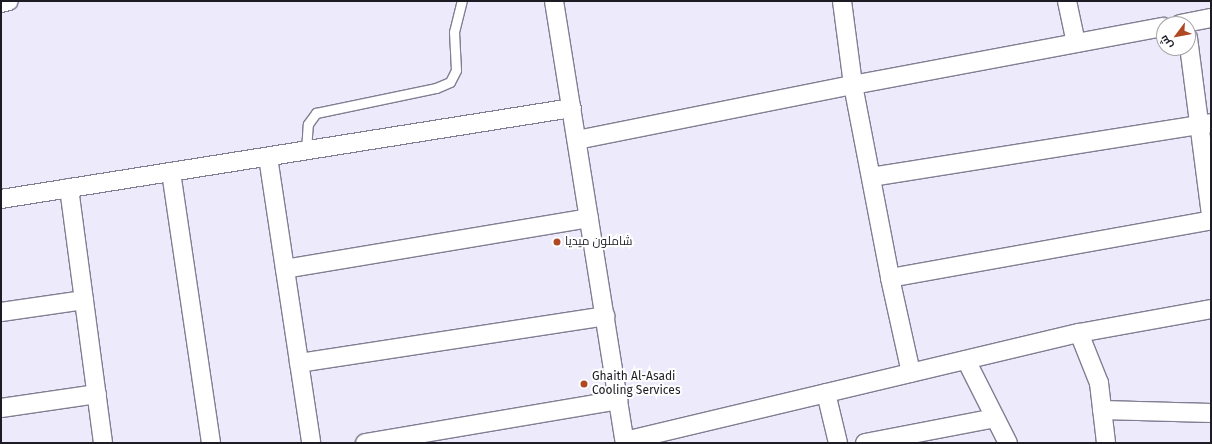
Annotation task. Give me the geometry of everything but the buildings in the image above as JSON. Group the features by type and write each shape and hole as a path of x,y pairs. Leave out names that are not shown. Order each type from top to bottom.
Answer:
{"street":[{"path":"1,3 9,1"},
{"path":"554,1 625,442 649,440 826,393 1079,333 1211,309"},
{"path":"842,1 853,85 890,278 911,373"},
{"path":"1067,1 1076,43"},
{"path":"1196,23 1211,18"},
{"path":"576,140 853,85 1156,28"},
{"path":"1191,56 1205,124 1211,214"},
{"path":"1,199 572,108"},
{"path":"871,178 1205,124"},
{"path":"268,156 311,443"},
{"path":"171,172 211,443"},
{"path":"69,188 103,443"},
{"path":"285,269 589,218"},
{"path":"890,278 1211,220"},
{"path":"1,312 84,300"},
{"path":"299,363 605,316"},
{"path":"1079,333 1098,383 1106,443"},
{"path":"966,360 1008,443"},
{"path":"826,393 838,443"},
{"path":"1,408 97,394"},
{"path":"365,443 618,400"},
{"path":"1102,410 1211,413"},
{"path":"865,443 995,418"}],"lane":[{"path":"306,150 308,124 316,113 436,88 450,82 456,70 454,32 462,1"}],"place":[{"name":"شاملون ميديا","path":"557,242"},
{"name":"Ghaith Al-Asadi Cooling Services","path":"584,384"}]}
